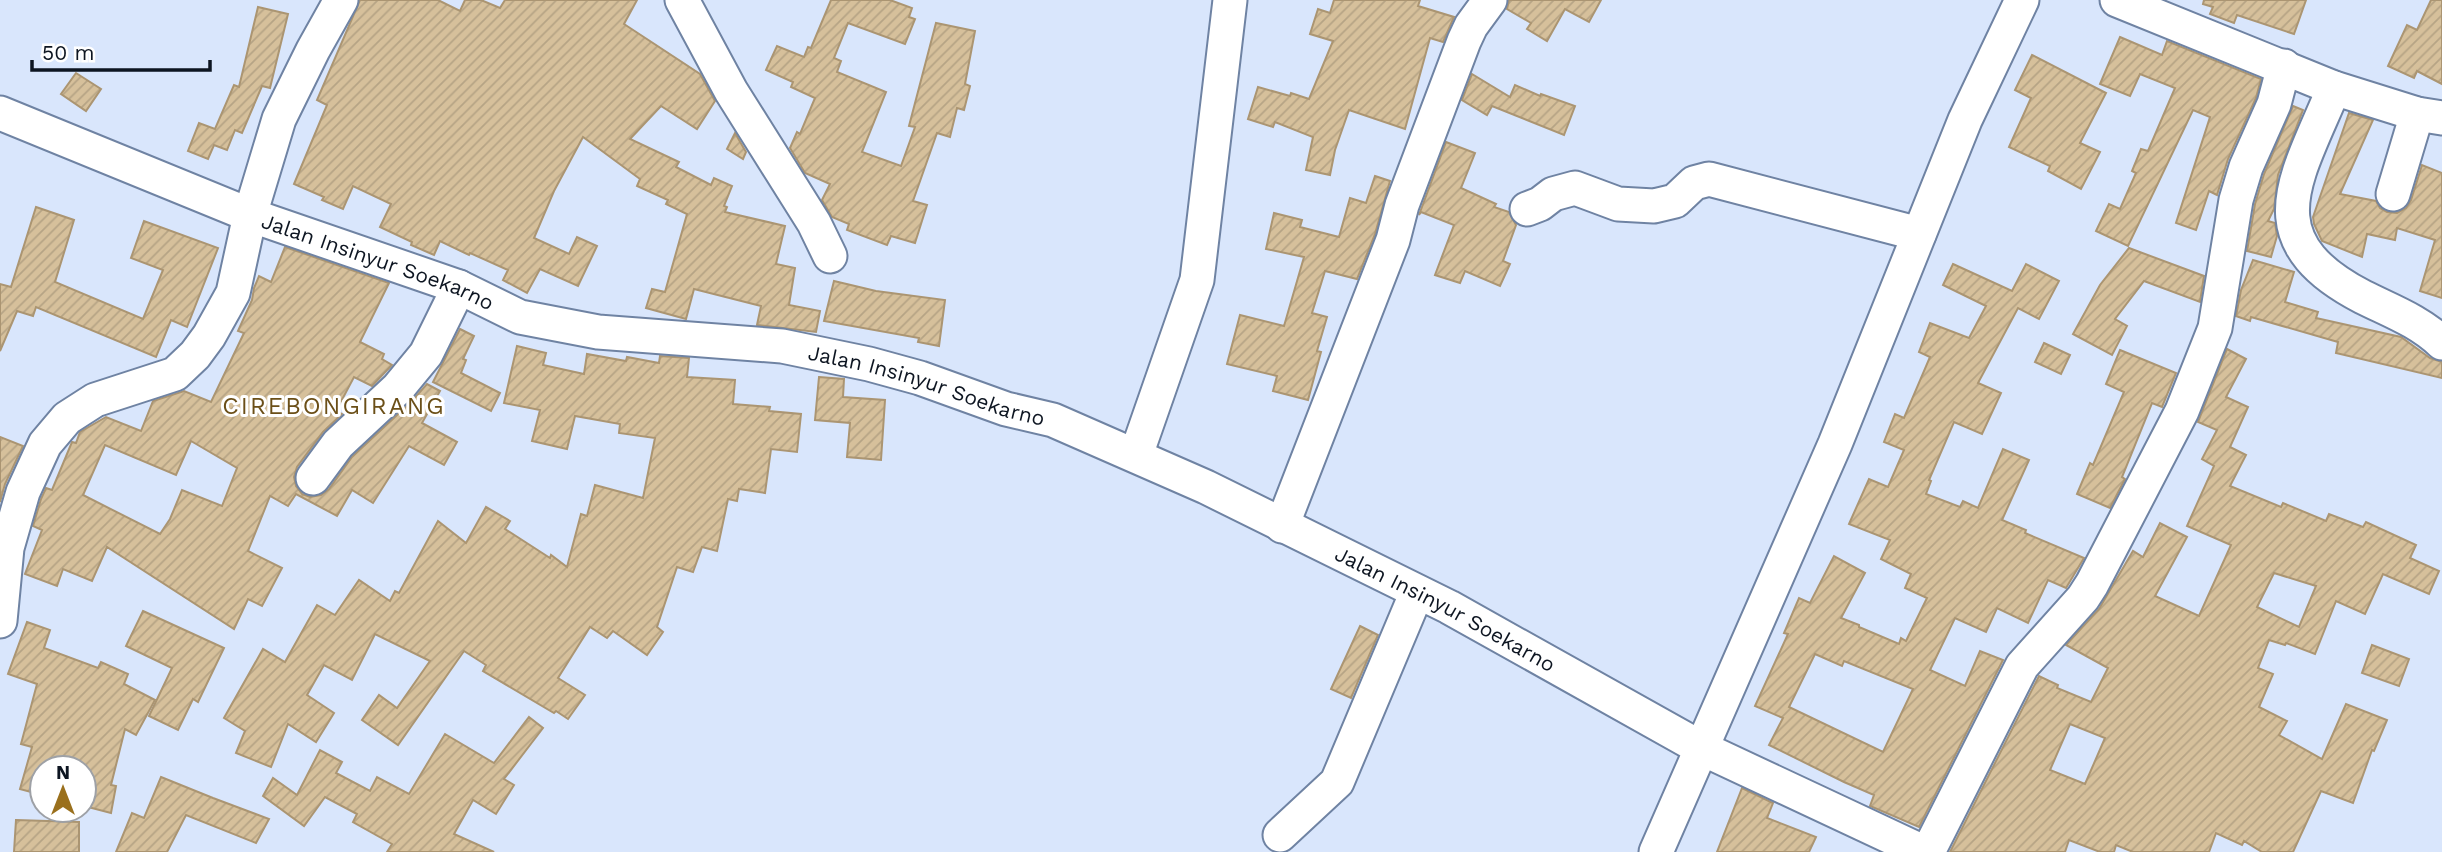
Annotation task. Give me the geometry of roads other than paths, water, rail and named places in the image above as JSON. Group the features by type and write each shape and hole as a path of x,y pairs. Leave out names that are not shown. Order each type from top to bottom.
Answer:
{"street":[{"path":"0,621 7,548 23,492 45,444 67,418 95,400 175,374 195,355 209,336 233,293 250,215 279,119 341,0"},
{"path":"1136,455 1197,280 1230,0"},
{"path":"1282,526 1393,240 1402,205 1464,41 1471,26 1490,0"},
{"path":"1656,852 1835,444 1965,120 2022,0"},
{"path":"2117,0 2334,88 2429,116 2393,194"},
{"path":"685,6 732,91 814,223 830,256"},
{"path":"1925,852 2022,666 2083,598 2092,584 2182,411 2215,328 2240,189 2263,124 2274,104 2284,66"},
{"path":"2334,88 2298,175 2292,199 2295,232 2312,261 2322,271 2362,296 2425,328 2442,343"},
{"name":"Jalan Insinyur Soekarno","path":"0,113 250,215 459,287 520,317 598,332 782,346 869,364 920,378 1006,409 1053,419 1206,487 1448,607 1701,748 1925,852"},
{"path":"1527,209 1553,194 1575,188 1618,204 1654,206 1675,201 1694,183 1709,178 1919,234"},
{"path":"313,478 338,444 398,387 426,354 459,287"},
{"path":"1280,835 1337,782 1417,592"}],"district":[{"name":"CIREBONGIRANG","path":"334,406"}]}
